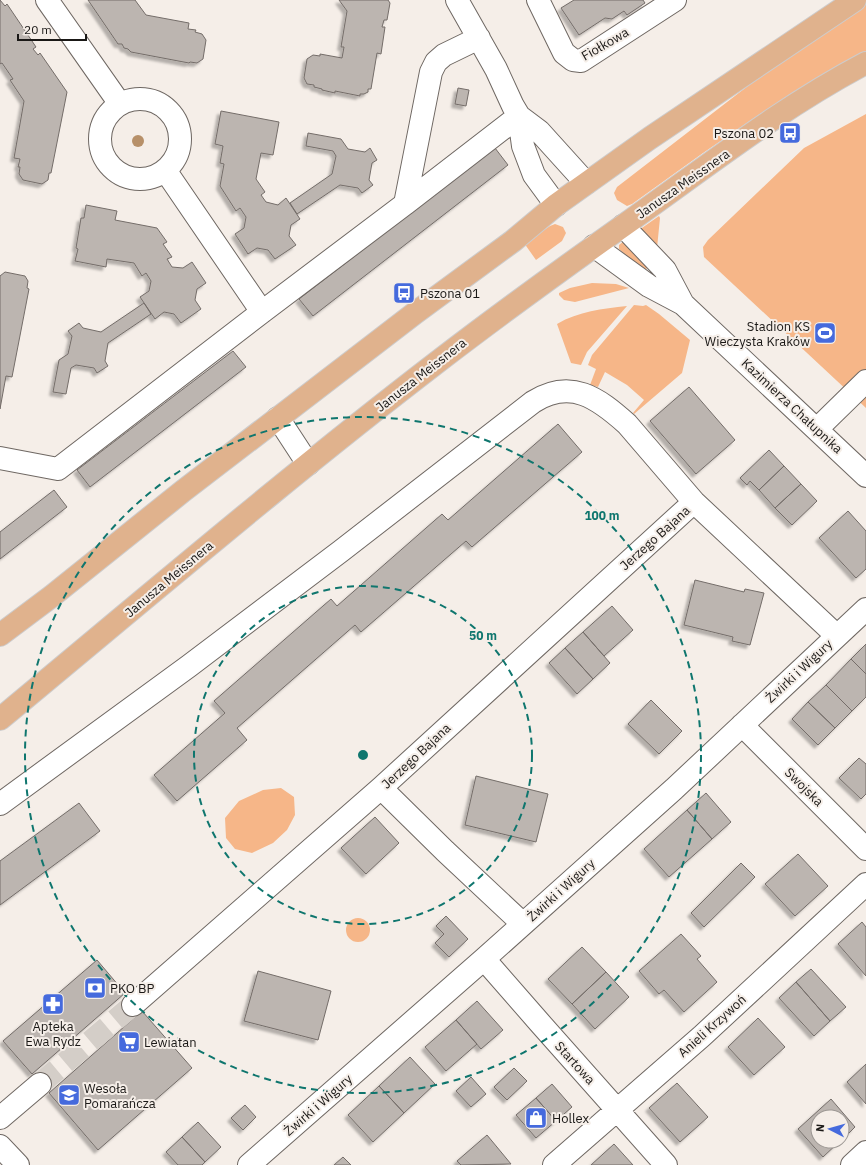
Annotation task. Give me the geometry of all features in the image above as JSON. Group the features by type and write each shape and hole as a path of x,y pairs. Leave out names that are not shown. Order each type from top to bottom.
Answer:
{"main road":[{"path":"0,635 52,596 183,491 278,418 415,313 513,241 556,205 650,138 855,0"},
{"name":"Janusza Meissnera","path":"0,719 308,464 440,360 594,246 788,109 834,80 866,63"}],"street":[{"path":"47,0 120,104"},
{"path":"457,0 479,38 519,116 523,146 534,176 556,205"},
{"name":"Fiołkowa","path":"538,0 564,53 573,60 581,61 675,0"},
{"path":"405,204 431,72 436,62 444,55 479,38"},
{"path":"144,99 162,106 170,113 176,121 180,141 174,160 165,170 150,178 140,180 130,179 121,175 106,162 102,153 100,133 108,114 120,104 144,99"},
{"path":"519,116 539,131 586,183"},
{"path":"0,458 58,469 519,116"},
{"path":"165,170 262,312"},
{"name":"Kazimierza Chałupnika","path":"623,226 665,270 683,304"},
{"name":"Kazimierza Chałupnika","path":"594,246 648,286 683,304 866,476"},
{"path":"817,429 866,381"},
{"path":"0,804 189,666 493,432 542,396 556,392 569,390 583,394 607,407 627,424 694,502 837,636"},
{"path":"278,418 308,464"},
{"name":"Jerzego Bajana","path":"133,1005 381,788 694,502"},
{"name":"Żwirki i Wigury","path":"249,1165 484,959 674,789 866,609"},
{"name":"Swojska","path":"742,725 866,849"},
{"path":"381,788 444,851 523,924"},
{"name":"Anieli Krzywoń","path":"554,1165 702,1036 866,884"},
{"name":"Startowa","path":"484,959 666,1165"},
{"path":"0,1118 40,1084"},
{"path":"0,1146 18,1165"},
{"path":"852,1165 866,1152"}],"shaded area":[{"path":"866,3 866,52 760,114 632,204 627,206 617,200 614,193 617,187 823,28"},
{"name":"Stadion KS Wieczysta Kraków","path":"866,114 866,408 704,257 703,247 708,240 804,148"},
{"path":"659,216 660,218 657,248 639,230"},
{"path":"555,224 563,227 566,233 562,241 536,260 524,243"},
{"path":"624,241 649,266 644,271 619,249 619,245"},
{"path":"592,283 616,284 629,288 575,302 564,300 559,295 559,293 570,288"},
{"path":"634,305 646,305 690,340 682,373 634,414 633,413 644,400 627,385 605,372 598,387 590,385 596,369 588,365 592,355"},
{"path":"627,306 587,352 581,365 571,363 557,324 582,313"},
{"path":"281,788 294,797 295,815 287,830 273,843 252,853 235,849 226,838 225,818 239,801 263,790"},
{"path":"358,918 363,919 369,925 369,935 363,941 358,942 353,941 347,935 346,930 347,925 353,919"}],"building":[{"path":"0,0 5,6 7,4 36,47 33,49 38,55 40,53 67,92 51,173 49,173 48,180 42,184 23,180 19,174 20,167 18,167 20,159 14,158 24,101 10,80 13,79 2,63 0,64"},
{"path":"88,0 135,0 146,15 189,23 188,29 196,30 195,32 202,34 206,40 203,59 197,63 189,63 131,52 124,48 122,44 118,44"},
{"path":"339,0 388,0 390,3 387,20 384,20 382,27 385,27 381,54 377,53 371,89 368,89 368,92 364,94 360,94 360,96 322,90 314,87 314,85 307,84 304,78 307,59 313,55 320,56 320,54 342,58 344,47 341,47 347,11"},
{"path":"574,0 643,0 645,3 627,15 624,11 612,19 605,18 579,35 561,8"},
{"path":"458,88 469,90 466,106 455,104"},
{"path":"221,111 279,122 273,155 261,153 256,179 265,192 261,195 266,202 278,205 286,198 300,219 291,225 289,236 296,245 275,259 268,250 257,248 248,254 235,234 244,228 246,217 240,208 236,211 220,186 224,164 220,163 223,146 215,144"},
{"path":"308,133 341,139 348,149 365,152 370,148 377,160 372,163 369,180 373,185 362,193 358,188 340,185 297,214 290,203 332,174 336,156 333,151 306,146"},
{"path":"495,148 508,165 313,316 299,299"},
{"path":"86,205 117,211 115,220 157,228 167,242 163,244 172,257 167,259 172,267 183,268 192,262 206,283 197,289 195,300 201,309 181,323 174,314 164,312 155,319 140,297 149,291 151,281 146,273 142,276 134,263 107,259 106,267 75,261 78,249 76,248 81,218 84,218"},
{"path":"5,272 25,276 28,281 27,288 29,289 12,377 6,376 0,409 0,276"},
{"path":"144,303 151,314 108,343 105,361 108,366 97,373 94,368 76,365 71,368 66,394 53,392 59,360 68,354 72,336 68,331 79,323 83,328 101,332"},
{"path":"233,351 246,367 90,487 77,470"},
{"path":"689,387 735,440 696,474 650,421"},
{"path":"558,424 582,452 472,547 466,541 361,632 355,625 237,728 247,740 177,801 154,775 225,713 214,701 331,599 337,606 442,514 448,520"},
{"path":"769,450 784,466 759,490 750,481 747,485 740,478"},
{"path":"784,466 801,484 775,508 759,490"},
{"path":"801,484 817,501 792,525 775,508"},
{"path":"54,490 67,507 0,559 0,532"},
{"path":"848,511 866,531 866,569 856,578 819,538"},
{"path":"695,580 744,592 745,589 764,593 750,645 732,641 733,637 684,625"},
{"path":"612,606 633,630 604,656 583,632"},
{"path":"583,632 610,663 593,679 565,648"},
{"path":"866,644 866,674 851,659"},
{"path":"565,648 593,679 577,694 549,663"},
{"path":"851,659 866,674 866,697 852,711 826,685"},
{"path":"826,685 852,711 835,728 808,702"},
{"path":"651,700 682,731 659,754 628,724"},
{"path":"808,702 835,728 818,745 792,719"},
{"path":"859,758 866,764 866,794 861,799 839,778"},
{"path":"476,776 548,794 536,842 465,825"},
{"path":"706,793 731,822 712,839 687,810"},
{"path":"79,803 100,831 0,905 0,861"},
{"path":"687,810 712,839 669,877 644,849"},
{"path":"375,817 399,843 366,874 341,848"},
{"path":"798,854 828,886 795,916 765,884"},
{"path":"741,863 755,877 704,927 691,913"},
{"path":"446,916 468,939 449,957 435,943 444,934 436,926"},
{"path":"862,922 866,927 866,976 838,944"},
{"path":"681,934 701,956 697,959 717,982 684,1012 664,990 659,994 639,971"},
{"path":"582,947 606,972 572,1004 548,979"},
{"path":"97,960 125,993 32,1074 3,1041"},
{"path":"811,969 846,1007 830,1021 796,982"},
{"path":"258,971 331,991 318,1040 244,1021"},
{"path":"606,972 629,997 595,1029 572,1004"},
{"path":"796,982 830,1021 814,1036 779,998"},
{"path":"477,1001 503,1030 481,1049 456,1020"},
{"path":"142,1011 192,1068 98,1150 49,1093"},
{"path":"758,1018 785,1047 754,1075 728,1047"},
{"path":"456,1020 477,1044 446,1071 425,1047"},
{"path":"410,1057 435,1084 404,1113 379,1086"},
{"path":"866,1064 866,1104 847,1082"},
{"path":"514,1068 527,1081 507,1100 494,1087"},
{"path":"471,1077 486,1094 471,1107 456,1091"},
{"path":"677,1083 708,1117 680,1142 649,1108"},
{"path":"552,1084 572,1107 556,1121 536,1098"},
{"path":"379,1086 404,1113 373,1142 348,1115"},
{"name":"Hollex","path":"536,1098 556,1121 536,1138 516,1115"},
{"path":"831,1099 840,1109 820,1109"},
{"path":"245,1105 256,1117 243,1130 231,1118"},
{"path":"810,1118 810,1142 798,1129"},
{"path":"850,1121 855,1127 850,1132"},
{"path":"198,1122 221,1147 205,1162 182,1137"},
{"path":"487,1135 511,1164 461,1165 457,1161"},
{"path":"182,1137 205,1162 202,1165 178,1165 166,1152"},
{"path":"614,1144 633,1165 591,1165"},
{"path":"816,1149 832,1149 823,1157"},
{"path":"343,1157 351,1165 334,1165"}],"tunnel":[{"path":"40,1084 133,1005"}],"place":[{"name":"Pszona 02","path":"790,133"},
{"name":"Pszona 01","path":"404,293"},
{"name":"Stadion KS Wieczysta Kraków","path":"825,333"},
{"name":"PKO BP","path":"95,988"},
{"name":"Apteka Ewa Rydz","path":"53,1004"},
{"name":"Lewiatan","path":"129,1042"},
{"name":"Wesoła Pomarańcza","path":"69,1095"},
{"name":"Hollex","path":"536,1118"}]}
